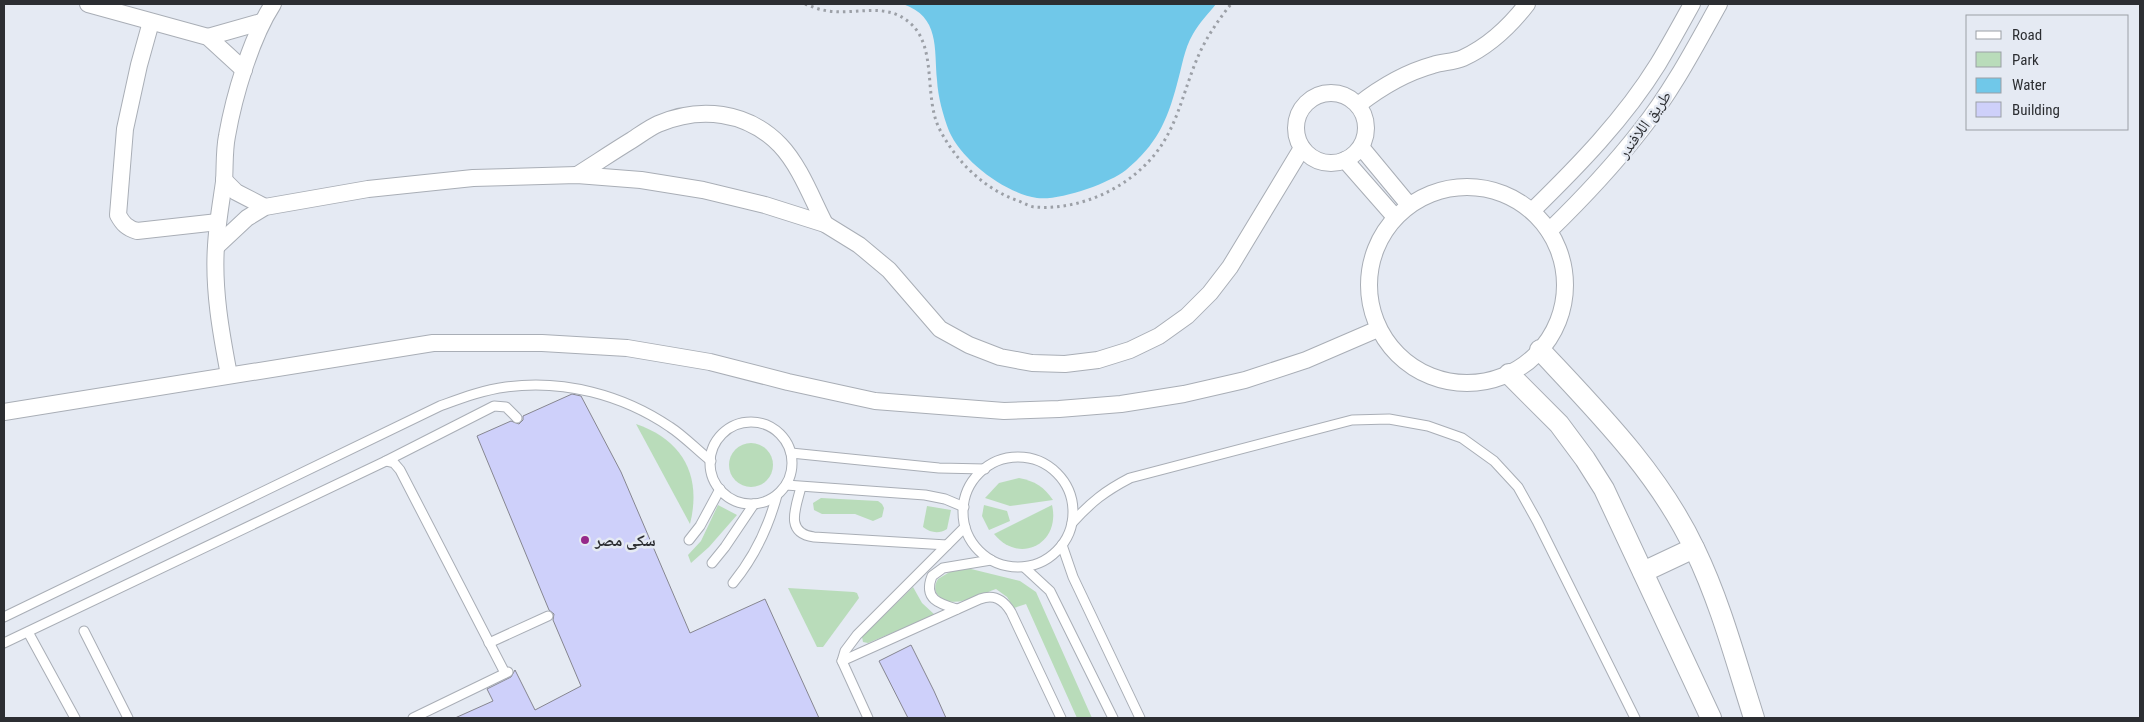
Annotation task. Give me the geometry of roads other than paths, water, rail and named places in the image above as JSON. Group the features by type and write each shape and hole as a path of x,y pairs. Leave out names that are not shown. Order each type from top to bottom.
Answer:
{"street":[{"path":"88,4 208,37 244,70"},
{"path":"229,375 219,316 216,247 224,180 226,137 244,70 261,22 273,4"},
{"path":"1358,105 1381,88 1406,74 1432,65 1461,59 1481,49 1500,34 1527,4"},
{"name":"طريق اللافندر","path":"1532,211 1600,142 1630,104 1658,64 1692,4"},
{"name":"طريق اللافندر","path":"1549,231 1614,165 1642,128 1669,91 1719,4"},
{"path":"151,22 139,65 125,129 118,215 129,229 137,231 218,222"},
{"path":"208,37 261,22"},
{"path":"1333,92 1351,98 1363,112 1367,130 1361,147 1354,155 1333,163 1321,162 1310,157 1302,148 1296,130 1297,120 1306,103 1314,97 1333,92"},
{"path":"577,175 656,125 681,115 708,112 735,117 760,128 781,146 796,168 826,224"},
{"path":"1361,147 1410,205"},
{"path":"216,247 247,218 265,207 368,189 472,178 577,175 641,180 704,190 765,205 826,224 859,245 890,270 940,329 969,345 1000,357 1032,363 1065,364 1098,360 1130,350 1159,336 1187,316 1210,293 1230,267 1302,148"},
{"path":"1345,160 1395,218"},
{"path":"224,180 236,192 265,207"},
{"path":"1472,186 1504,193 1532,211 1549,231 1562,260 1565,292 1557,324 1540,350 1526,364 1509,374 1491,380 1472,383 1453,383 1434,378 1417,370 1401,359 1388,345 1378,329 1368,296 1371,262 1376,246 1395,218 1410,205 1439,190 1472,186"},
{"path":"4,412 433,343 542,343 627,348 710,362 788,382 875,401 995,410 1040,409 1122,404 1184,394 1237,382 1306,360 1378,329"},
{"path":"1540,350 1608,423 1642,465 1694,548 1710,584 1754,718"},
{"path":"1509,374 1559,424 1586,459 1604,489 1711,718"},
{"path":"1643,572 1694,548"}],"lane":[{"path":"4,617 440,406 473,394 506,387 541,385 576,388 609,396 641,410 671,427 710,462"},
{"path":"4,644 386,461 494,406 506,408 517,418"},
{"path":"1072,523 1073,507 1069,490 1060,476 1048,465 1032,458 1016,457 999,460 984,469 974,480 967,492 964,507 965,527 976,546 991,560 1007,566 1024,566 1039,563 1052,555 1062,545 1072,523 1089,503 1106,490 1130,478 1352,420 1389,419 1428,426 1462,438 1494,461 1518,487 1537,521 1635,718"},
{"path":"754,422 766,425 786,441 791,452 791,475 786,485 777,495 766,502 754,504 741,503 729,498 720,489 711,472 710,462 713,449 729,429 741,424 754,422"},
{"path":"791,452 938,468 984,469"},
{"path":"386,461 394,463 400,470 489,643 507,672 412,718"},
{"path":"786,485 935,496 964,507"},
{"path":"801,486 794,520 795,526 803,534 814,537 947,545"},
{"path":"689,540 700,526 720,489"},
{"path":"733,583 749,564 761,542 771,519 777,495"},
{"path":"712,563 754,504"},
{"path":"868,718 842,661 844,651 857,635 965,527"},
{"path":"1062,545 1072,578 1140,718"},
{"path":"958,609 942,605 932,596 930,582 932,576 943,568 991,560"},
{"path":"1024,566 1050,592 1113,718"},
{"path":"842,661 986,597 998,598 1004,602 1011,612 1061,718"},
{"path":"489,643 548,616"},
{"path":"84,631 128,718"},
{"path":"28,632 75,718"}],"water":[{"path":"903,4 1216,4 1198,26 1190,40 1169,110 1159,132 1153,142 1136,161 1118,175 1096,186 1058,197 1037,198 1012,190 999,183 974,164 955,142 949,131 940,99 933,35 924,17"}],"place":[{"name":"سكى مصر","path":"585,540"}]}
